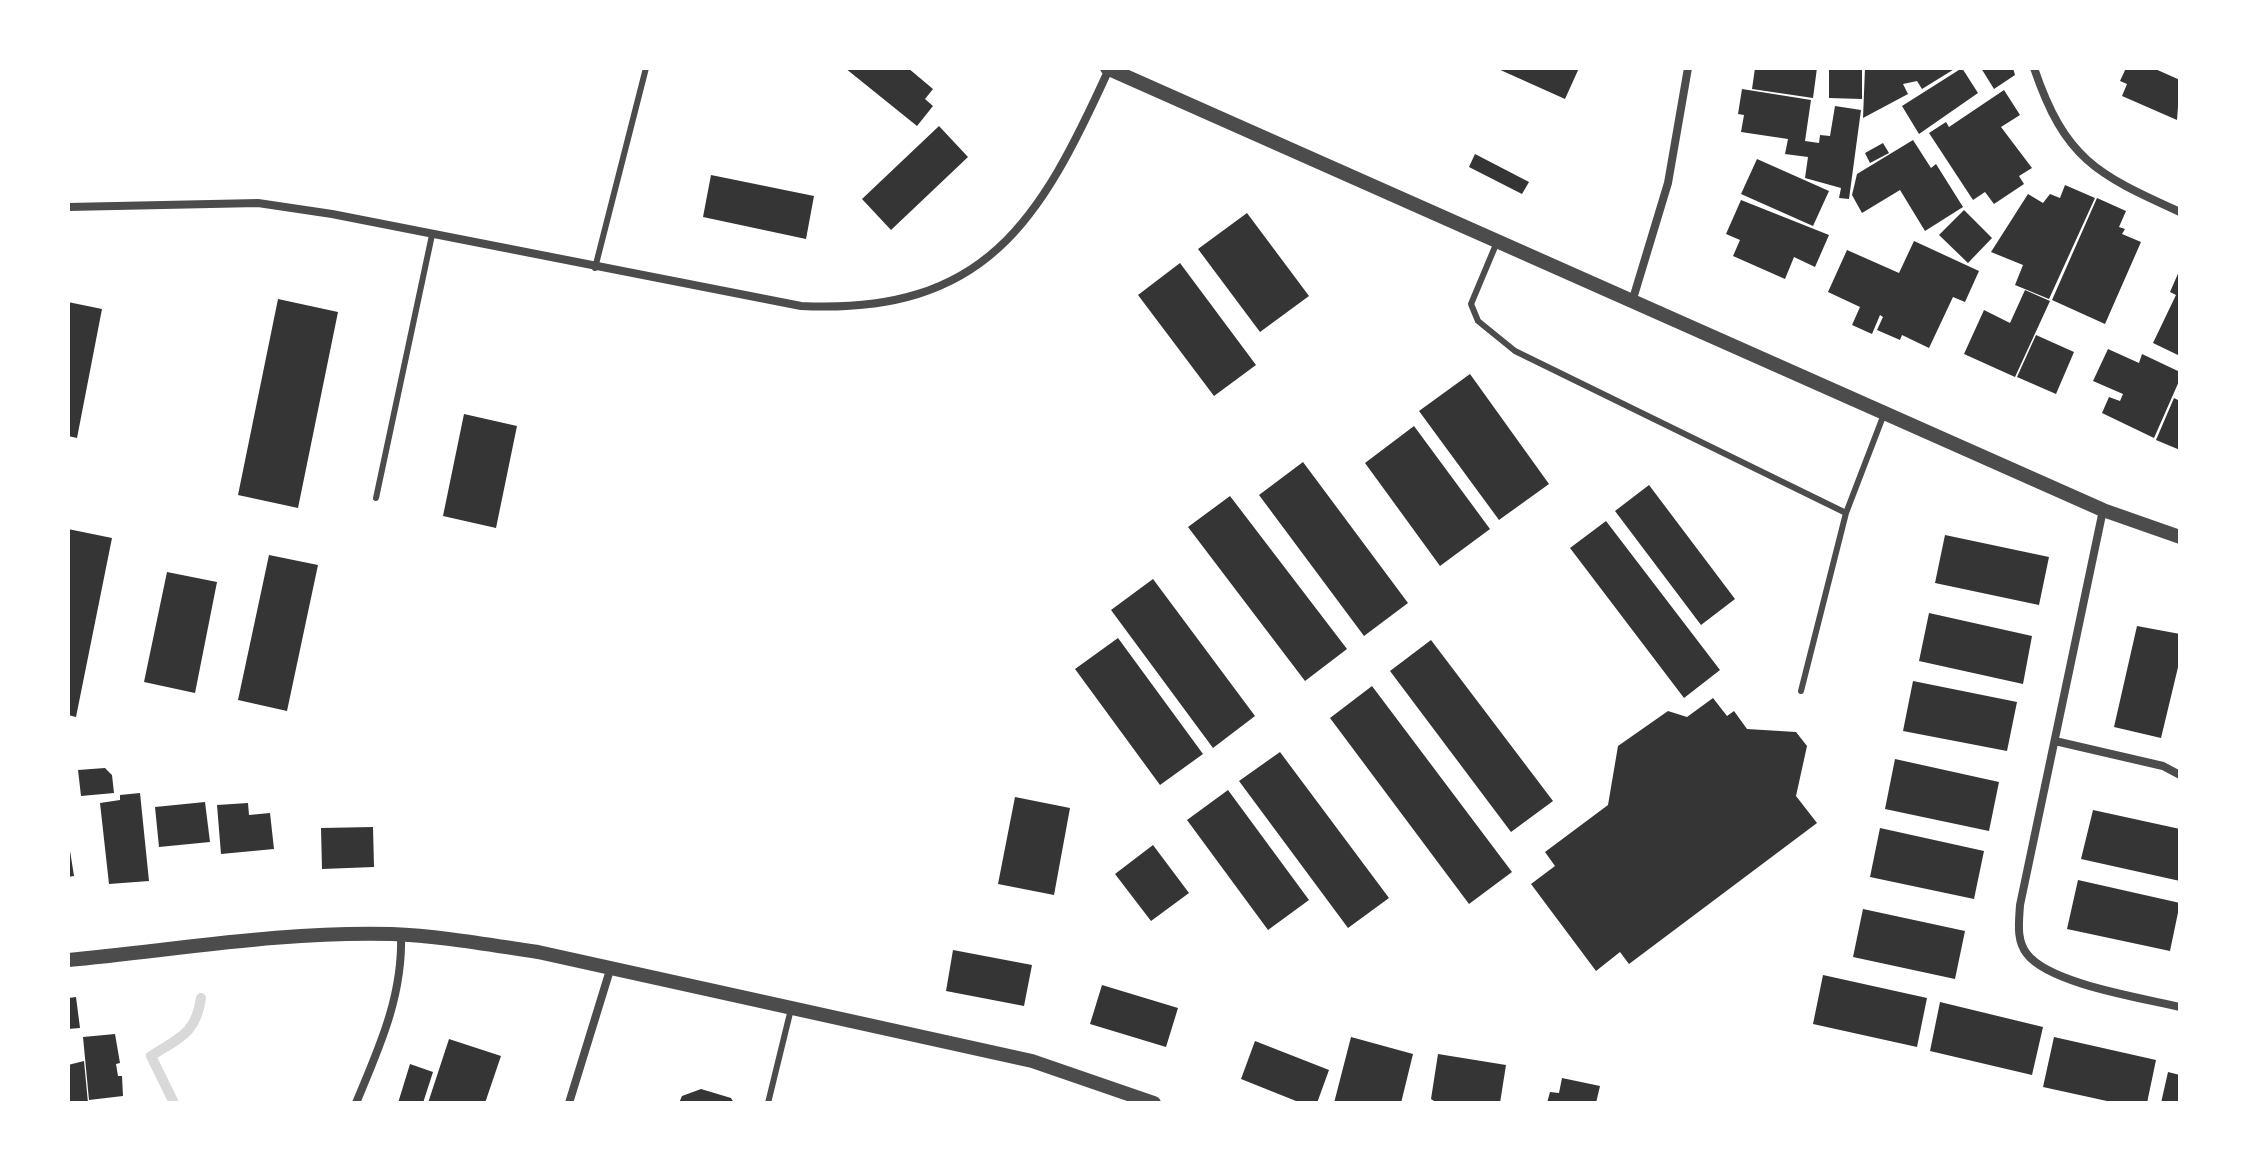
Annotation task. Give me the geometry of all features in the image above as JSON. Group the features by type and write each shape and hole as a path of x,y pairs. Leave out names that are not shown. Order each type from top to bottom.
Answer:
{"street":[{"path":"1632,302 1668,183 1688,68"},
{"path":"2034,68 2060,130 2077,154 2100,173 2180,212"},
{"path":"68,207 258,203 801,306 853,308 920,293 959,277 1000,249 1030,217 1072,151 1108,69 2103,510 2180,537"},
{"path":"2103,510 2020,905 2018,931 2027,954 2051,973 2180,1007"},
{"path":"2055,741 2163,766 2180,775"},
{"path":"356,1103 390,1023 402,967 401,935"},
{"path":"68,960 296,936 401,935 538,952 1032,1061 1154,1103"},
{"path":"569,1103 610,970"}],"lane":[{"path":"595,268 646,68"},
{"path":"376,498 432,235"},
{"path":"1497,242 1471,304 1478,321 1515,351 1846,513"},
{"path":"1801,691 1846,513 1884,414"},
{"path":"768,1103 791,1009"}],"building":[{"path":"845,68 908,68 933,89 925,99 933,106 917,126"},
{"path":"1496,68 1579,68 1565,99"},
{"path":"1755,68 1817,68 1813,98 1752,89"},
{"path":"1829,68 1862,68 1862,99 1829,98"},
{"path":"1865,68 1956,68 1922,89 1917,81 1903,84 1908,94 1863,118"},
{"path":"1962,68 1978,93 1919,134 1902,106"},
{"path":"1981,68 2013,68 2015,75 1994,89"},
{"path":"2126,68 2153,68 2180,80 2177,120 2122,96 2127,84 2120,81"},
{"path":"1742,89 1811,100 1805,141 1819,143 1820,135 1830,136 1835,106 1861,110 1849,199 1839,198 1841,188 1805,178 1808,157 1785,154 1788,139 1741,132 1744,115 1738,114"},
{"path":"2004,90 2020,115 2001,127 2032,168 2019,176 2024,184 1994,204 1985,192 1973,200 1929,133 1946,122 1949,127"},
{"path":"939,126 968,157 891,230 862,199"},
{"path":"1913,140 1931,168 1936,164 1963,207 1925,231 1900,190 1862,213 1852,195 1857,174"},
{"path":"1883,143 1889,153 1870,163 1865,153"},
{"path":"1475,154 1529,182 1522,194 1469,167"},
{"path":"1757,159 1829,191 1813,226 1741,194"},
{"path":"711,175 814,196 806,239 703,217"},
{"path":"2065,185 2095,198 2049,299 2015,285 2023,265 1991,252 2028,194 2043,203 2050,194 2060,198"},
{"path":"2097,198 2126,211 2119,227 2125,229 2122,234 2141,242 2105,324 2052,300"},
{"path":"1741,200 1829,235 1815,267 1794,257 1785,279 1733,256 1740,240 1726,234"},
{"path":"1964,210 1992,238 1968,263 1939,235"},
{"path":"1247,213 1309,296 1260,332 1198,249"},
{"path":"1914,241 1979,271 1965,302 1953,297 1929,348 1902,335 1900,340 1877,330 1883,317 1880,315 1872,334 1852,325 1860,307 1828,292 1847,250 1899,273"},
{"path":"1180,263 1256,365 1214,396 1138,295"},
{"path":"2180,269 2180,356 2153,343 2176,295 2170,292"},
{"path":"2025,290 2050,301 2015,377 1964,354 1984,310 2010,323"},
{"path":"278,299 338,312 298,508 238,495"},
{"path":"68,302 102,309 77,438 68,436"},
{"path":"2036,335 2074,352 2056,394 2017,377"},
{"path":"2108,349 2139,363 2142,354 2180,372 2180,379 2154,438 2102,413 2109,397 2120,401 2123,394 2093,381"},
{"path":"1470,374 1549,484 1499,520 1419,411"},
{"path":"2174,398 2180,401 2180,450 2156,440"},
{"path":"464,414 517,426 496,528 443,516"},
{"path":"1414,426 1490,529 1440,566 1365,463"},
{"path":"1303,462 1408,603 1364,636 1259,495"},
{"path":"1649,485 1735,599 1701,625 1615,511"},
{"path":"1230,496 1347,649 1305,681 1188,527"},
{"path":"1606,521 1720,670 1684,698 1570,548"},
{"path":"68,529 112,538 76,717 68,715"},
{"path":"1945,535 2049,557 2039,605 1935,583"},
{"path":"269,555 318,565 287,711 238,700"},
{"path":"167,572 217,582 195,693 144,682"},
{"path":"1153,579 1255,716 1213,748 1111,610"},
{"path":"1929,613 2032,636 2023,684 1919,661"},
{"path":"2137,626 2180,634 2180,659 2161,738 2114,727"},
{"path":"1118,638 1203,754 1160,785 1075,669"},
{"path":"1431,640 1553,801 1511,832 1390,671"},
{"path":"1913,681 2017,702 2007,751 1903,731"},
{"path":"1372,686 1512,872 1469,904 1330,718"},
{"path":"1713,698 1727,716 1734,711 1747,729 1796,732 1807,746 1796,796 1817,823 1629,964 1620,952 1596,971 1531,884 1555,866 1545,852 1608,805 1618,746 1668,711 1687,717"},
{"path":"1280,752 1389,898 1348,928 1239,781"},
{"path":"1895,759 1999,782 1989,831 1885,809"},
{"path":"105,768 112,775 114,793 81,796 78,770"},
{"path":"1228,790 1309,900 1268,930 1187,820"},
{"path":"140,793 149,881 109,884 100,803 120,800 120,795"},
{"path":"1015,797 1070,808 1054,895 998,884"},
{"path":"205,802 210,842 159,847 155,807"},
{"path":"248,803 249,815 270,813 274,849 221,854 217,805"},
{"path":"2093,810 2180,829 2180,881 2081,859"},
{"path":"373,827 374,867 322,869 321,828"},
{"path":"1880,828 1984,851 1974,899 1870,877"},
{"path":"68,838 74,876 68,877"},
{"path":"1153,845 1189,893 1151,921 1115,874"},
{"path":"2078,880 2180,903 2170,951 2067,929"},
{"path":"1863,909 1965,931 1955,979 1853,957"},
{"path":"953,950 1032,965 1024,1006 946,991"},
{"path":"1823,975 1927,998 1917,1047 1813,1024"},
{"path":"1102,985 1178,1008 1166,1047 1090,1024"},
{"path":"76,997 80,1028 68,1029 68,998"},
{"path":"1940,1002 2043,1027 2032,1075 1930,1051"},
{"path":"115,1034 120,1063 116,1064 118,1076 122,1076 123,1096 89,1100 83,1037"},
{"path":"1351,1037 1413,1054 1401,1103 1334,1103"},
{"path":"2054,1037 2156,1060 2147,1103 2116,1103 2043,1087"},
{"path":"449,1039 501,1056 485,1103 428,1103"},
{"path":"1255,1041 1329,1070 1317,1103 1301,1103 1241,1079"},
{"path":"1438,1054 1506,1065 1500,1103 1437,1103 1431,1099"},
{"path":"84,1061 88,1103 68,1103 68,1065"},
{"path":"410,1064 433,1072 423,1103 398,1103"},
{"path":"2168,1072 2180,1075 2180,1103 2161,1103"},
{"path":"1562,1078 1600,1086 1596,1103 1547,1103 1550,1092 1559,1093"},
{"path":"701,1089 731,1098 734,1103 679,1103 682,1096"}],"waterway":[{"path":"174,1103 151,1056 185,1034 195,1020 201,998"}]}
